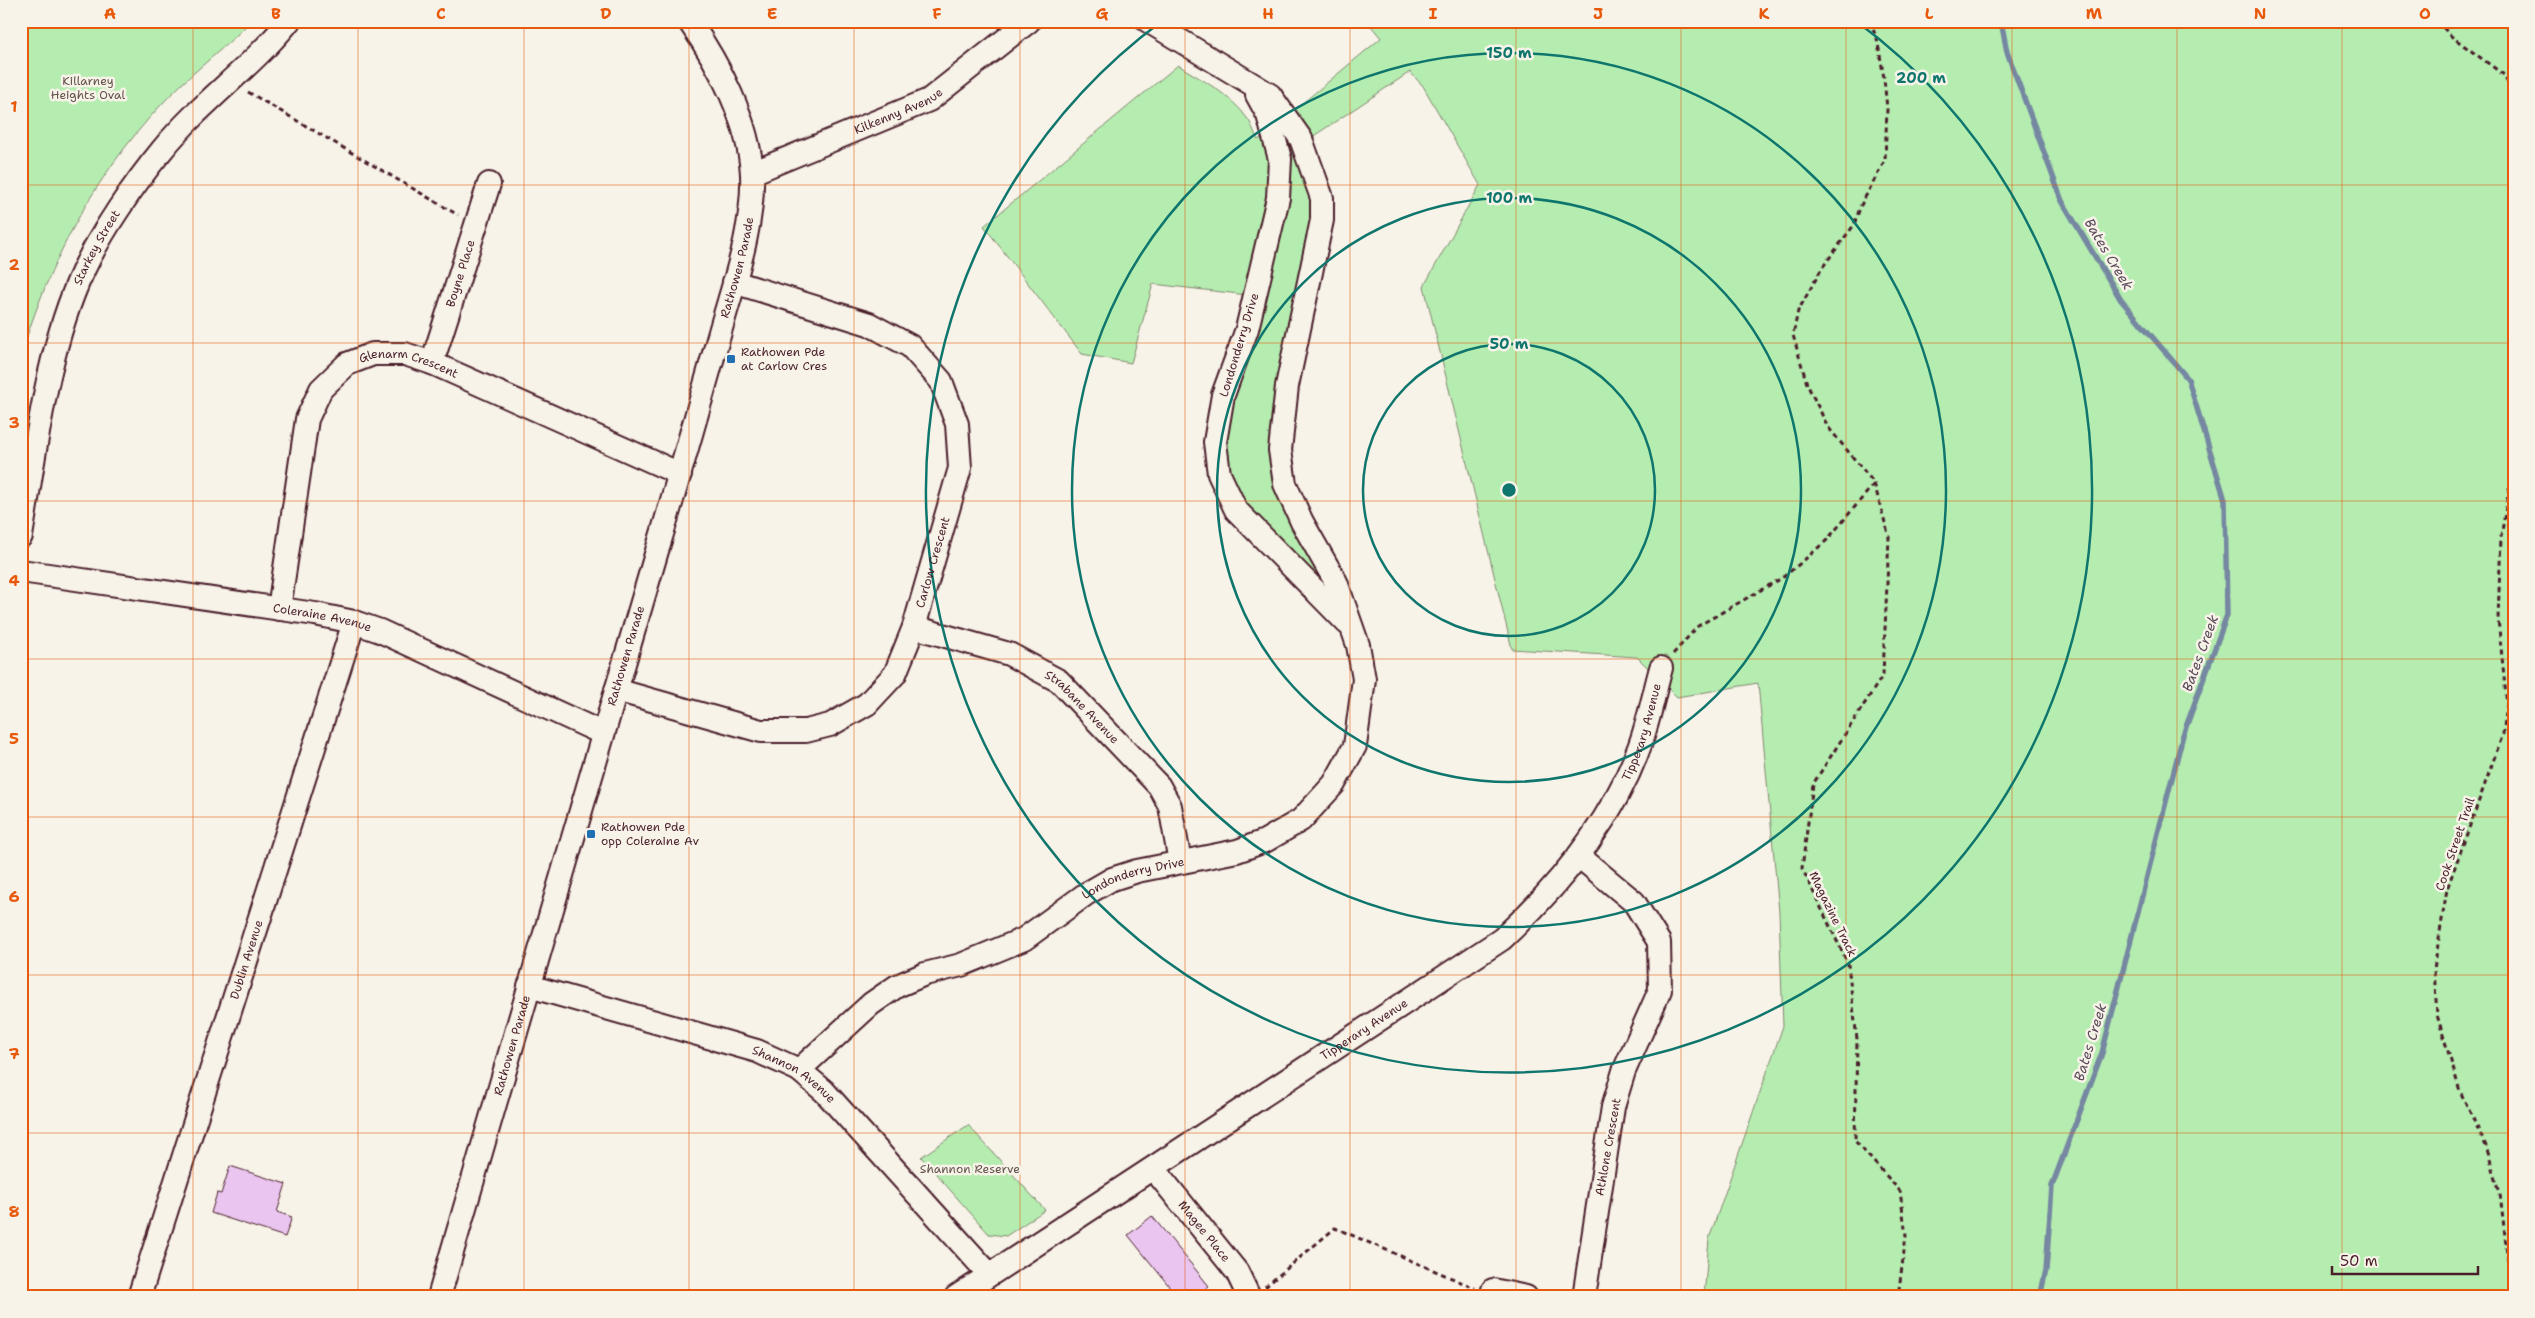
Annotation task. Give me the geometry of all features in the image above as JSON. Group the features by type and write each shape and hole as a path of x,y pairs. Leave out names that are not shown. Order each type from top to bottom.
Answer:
{"street":[{"name":"Starkey Street","path":"21,536 31,419 84,270 142,176 162,149 230,82 266,50 289,21"},
{"name":"Rathowen Parade","path":"439,1297 602,733 680,474 734,282 745,236 752,173 744,136 732,97 710,50 689,21"},
{"name":"Kilkenny Avenue","path":"752,173 929,100 1029,21"},
{"name":"Londonderry Drive","path":"799,1070 871,1004 897,986 925,974 961,965 1024,939 1086,894 1112,880 1137,871 1237,851 1265,841 1301,820 1334,784 1355,746 1364,679 1358,645 1336,582 1302,522 1285,484 1280,450 1287,386 1322,220 1322,198 1301,139 1270,95 1148,21"},
{"name":"Londonderry Drive","path":"1249,81 1268,114 1280,159 1278,198 1247,329 1223,395 1215,442 1219,474 1236,510 1351,627"},
{"name":"Boyne Place","path":"432,363 489,184"},
{"name":"Carlow Crescent","path":"616,690 761,731 806,731 830,725 867,704 895,674 914,627 960,468 958,424 941,381 910,346 869,324 734,282"},
{"name":"Glenarm Crescent","path":"279,609 307,419 321,389 347,364 373,354 405,354 432,363 680,474"},
{"name":"Coleraine Avenue","path":"21,572 279,609 354,622 380,631 602,733"},
{"name":"Dublin Avenue","path":"139,1297 354,622"},
{"name":"Strabane Avenue","path":"914,627 1010,654 1059,681 1159,786 1170,806 1180,862"},
{"name":"Tipperary Avenue","path":"956,1297 1154,1169 1502,939 1542,902 1580,857 1617,795 1640,745 1661,668"},
{"name":"Athlone Crescent","path":"1580,857 1634,902 1660,942 1660,990 1624,1071 1614,1107 1584,1297"},
{"name":"Shannon Avenue","path":"529,986 757,1051 799,1070 824,1091 989,1274"},
{"name":"Magee Place","path":"1154,1169 1255,1294"},
{"path":"1493,1290 1526,1297"}],"path":[{"path":"1661,668 1698,626 1782,578 1827,540 1874,483 1828,428 1807,384 1793,335 1798,311 1822,268 1854,225 1861,205 1884,160 1887,110 1884,78 1877,38 1869,21"},
{"path":"2437,21 2451,36 2504,76 2514,96"},
{"path":"230,82 476,226"},
{"name":"Cook Street Trail","path":"2512,1297 2500,1193 2486,1146 2460,1091 2438,1015 2434,970 2447,889 2503,734 2507,705 2498,618 2501,537 2509,489 2514,481"},
{"name":"Magazine Track","path":"1874,483 1889,538 1883,675 1813,784 1802,868 1848,964 1857,1039 1855,1141 1900,1191 1906,1236 1898,1297"},
{"path":"1255,1294 1335,1228 1472,1287 1493,1290"}],"green space":[{"name":"Killarney Heights Oval","path":"21,21 251,21 193,73 160,106 136,134 94,192 76,223 45,286 21,355"},
{"path":"1367,21 2514,21 2514,1297 1704,1297 1709,1239 1783,1026 1779,912 1758,683 1677,697 1637,657 1512,649 1424,286 1480,185 1423,86 1410,72 1297,147 1313,198 1313,220 1271,451 1324,579 1320,583 1244,507 1227,474 1225,446 1232,402 1265,297 1153,284 1131,363 1082,354 984,226 1178,65 1215,88 1240,109 1249,120 1258,140 1381,38"},
{"name":"Shannon Reserve","path":"968,1125 1045,1210 1006,1236 989,1234 921,1157"}],"building":[{"path":"230,1166 286,1184 277,1212 292,1217 285,1237 211,1213 217,1193 221,1194"},
{"path":"1152,1216 1209,1286 1195,1297 1178,1297 1128,1235"}],"waterway":[{"name":"Bates Creek","path":"2001,21 2007,52 2062,201 2121,300 2188,379 2225,500 2227,615 2183,735 2102,1053 2052,1186 2046,1270 2040,1297"}],"place":[{"name":"Rathowen Pde at Carlow Cres","path":"731,359"},
{"name":"Rathowen Pde opp Coleraine Av","path":"591,834"}]}
